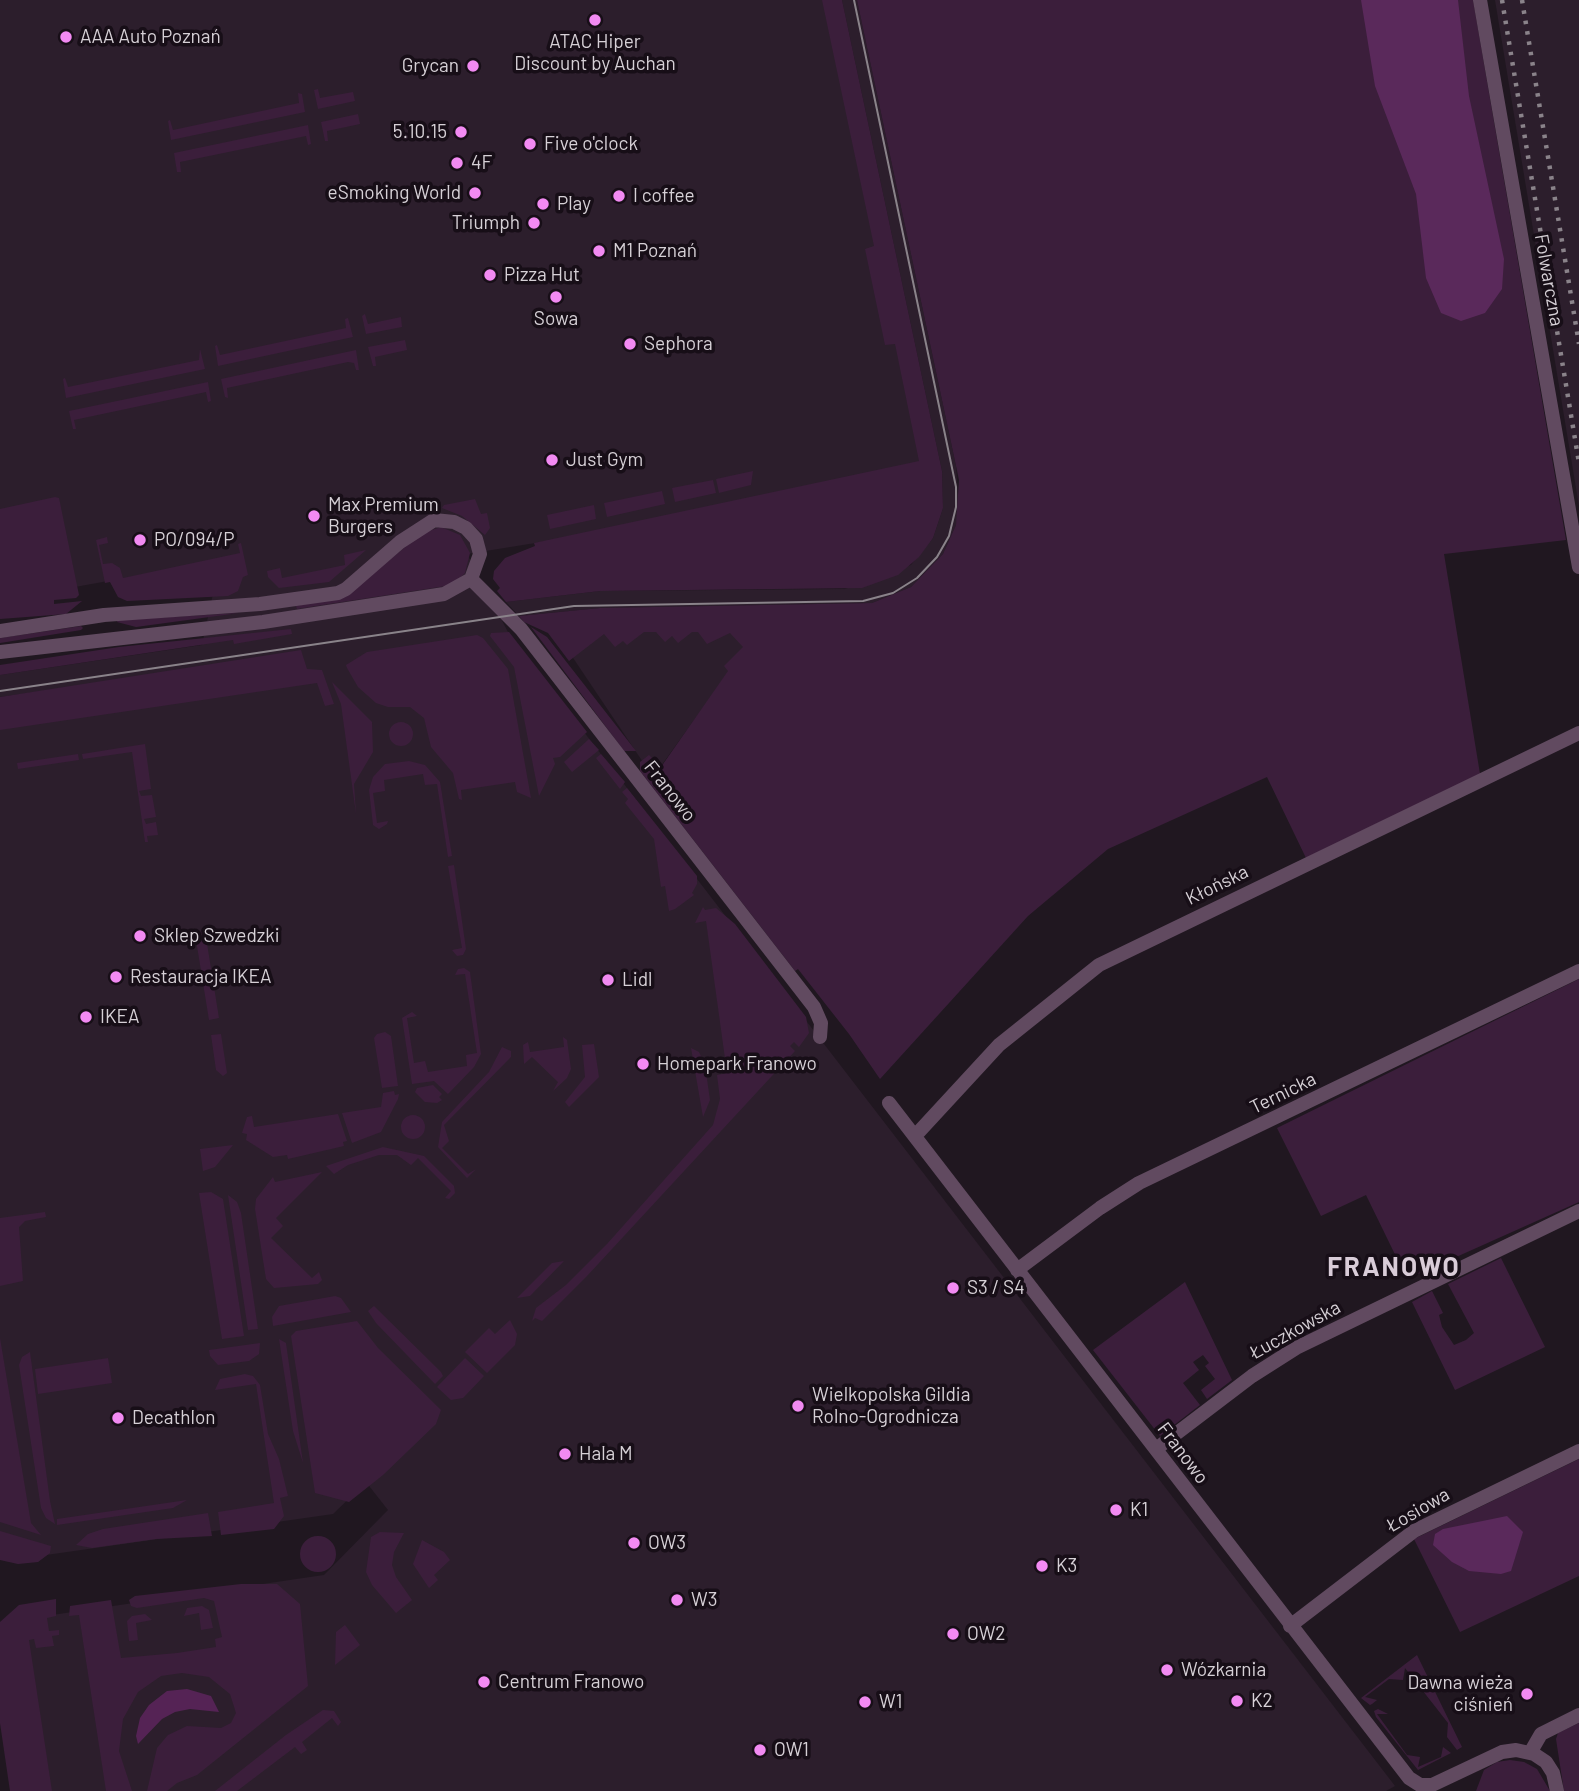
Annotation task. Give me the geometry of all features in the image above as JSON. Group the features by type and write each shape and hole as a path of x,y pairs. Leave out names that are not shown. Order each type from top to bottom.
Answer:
{"street":[{"name":"Folwarczna","path":"1480,0 1579,567"},
{"path":"0,631 104,615 260,604 338,593 400,542 434,520 454,522 466,528 476,539 480,554 471,579 444,594 250,623 0,652"},
{"name":"Franowo","path":"471,579 521,630 814,1007 821,1023 820,1037"},
{"name":"Kłońska","path":"915,1136 999,1045 1099,965 1579,733"},
{"name":"Ternicka","path":"1017,1270 1122,1192 1579,971"},
{"name":"Franowo","path":"889,1103 1290,1626 1413,1781 1432,1785 1507,1750 1530,1753"},
{"name":"Łuczkowska","path":"1156,1449 1285,1354 1579,1211"},
{"name":"Łosiowa","path":"1290,1626 1414,1531 1579,1451"},
{"path":"1557,1791 1549,1766 1530,1753 1541,1734 1579,1715"}],"shaded area":[{"name":"Homepark Franowo","path":"0,0 837,0 937,478 467,554 510,636 1395,1786 1386,1791 51,1791 25,1619 324,1575 388,1510 366,1482 333,1514 4,1561 0,1531 0,711 197,669 0,697 0,675 202,645 213,594 206,563 64,589 0,595"},
{"path":"822,0 842,0 942,471 943,508 933,538 919,557 898,575 862,588 600,591 506,602 497,591 500,588 493,579 494,571 505,558 535,546 534,543 919,461 895,344 885,345 865,249 874,246"},
{"path":"842,0 857,0 956,466 959,510 956,525 943,554 911,587 872,603 600,608 519,616 506,602 600,591 845,589 911,565 933,538 943,508 942,471"},
{"path":"857,0 1473,0 1566,540 1444,554 1480,774 1306,858 1267,777 1108,849 1028,916 880,1079 849,1034 798,969 795,971 640,771 640,762 649,755 661,767 728,671 724,666 743,647 730,633 707,644 698,632 692,632 678,643 672,636 665,642 656,632 644,632 627,645 623,641 615,647 604,634 569,661 548,633 524,622 519,616 600,608 872,603 911,587 943,554 956,525 959,480"},
{"path":"1361,0 1458,0 1469,96 1504,259 1502,289 1485,313 1461,321 1441,313 1426,278 1416,194 1375,86"},
{"path":"1495,0 1579,0 1579,506"},
{"path":"318,89 320,98 353,92 355,101 318,109 314,90"},
{"path":"298,93 302,94 305,112 171,140 170,120 173,130 299,103"},
{"path":"358,114 360,124 327,131 328,141 325,141 321,122"},
{"path":"308,125 311,144 308,145 306,136 180,162 181,172 177,172 174,153"},
{"path":"365,314 368,324 401,317 402,327 366,334 362,316"},
{"path":"348,318 353,337 218,366 217,345 220,355 346,328 345,319"},
{"path":"405,340 407,350 375,357 376,366 373,366 368,347"},
{"path":"200,349 205,369 66,398 65,378 68,387 199,360"},
{"path":"356,350 359,370 356,370 354,363 348,362 227,388 228,398 225,397 221,379"},
{"path":"208,382 211,401 208,402 206,392 74,420 76,429 73,429 69,411"},
{"path":"753,471 751,485 719,493 716,479"},
{"path":"713,480 716,493 675,502 672,488"},
{"path":"662,491 665,504 607,517 604,503"},
{"path":"59,498 79,595 76,598 54,600 54,604 82,601 66,614 0,619 0,509"},
{"path":"475,499 481,514 487,513 490,528 485,535 462,516 442,508 444,505"},
{"path":"594,505 596,519 550,529 547,515"},
{"path":"441,527 460,535 470,553 465,573 457,581 446,586 297,609 296,606 346,596 422,533"},
{"path":"107,537 108,543 99,545 103,564 112,563 120,568 123,578 240,553 238,544 241,543 248,575 243,577 238,591 228,596 127,601 118,597 110,582 105,583 96,540"},
{"path":"366,550 329,582 279,588 268,577 267,571 280,568 282,578 345,565 344,555"},
{"path":"239,613 136,627 117,622 118,620"},
{"path":"81,626 81,630 0,643 0,638"},
{"path":"531,627 547,637 636,751 624,751"},
{"path":"761,627 653,777 553,628"},
{"path":"291,629 292,634 234,644 233,640 0,675 0,665 119,647"},
{"path":"509,632 587,732 560,757 553,758 555,764 539,796 514,667 490,636 491,633"},
{"path":"477,635 483,638 508,669 531,798 517,792 515,782 461,790 462,800 459,799 453,773 431,747 424,718 410,707 388,707 376,703 358,687 346,665 367,652"},
{"path":"301,650 307,669 322,670 334,704 325,706 317,683 0,730 0,697"},
{"path":"332,682 372,722 373,752 354,784 356,814 341,704"},
{"path":"401,722 412,729 413,734 406,745 401,746 390,739 389,734 396,723"},
{"path":"589,739 599,750 572,772 564,762"},
{"path":"145,744 151,789 139,791 141,796 152,795 156,817 144,819 146,824 156,822 158,835 147,836 148,842 145,842 132,752 83,759 82,754"},
{"path":"78,754 79,760 18,769 17,763"},
{"path":"601,754 625,782 620,789 596,758"},
{"path":"409,761 425,765 440,782 452,856 448,857 437,784 425,785 423,774 384,780 385,791 373,793 377,823 388,821 379,829 373,825 369,790 373,777 385,764"},
{"path":"627,788 697,876 697,884 692,893 694,895 675,909 669,911 665,886 661,887 654,839 625,803 628,799 622,792"},
{"path":"454,865 466,949 463,955 457,956 452,950 462,948 448,866"},
{"path":"703,907 705,910 716,908 735,924 806,1017 809,1033 799,1047 794,1042 790,1046 795,1051 587,1276 542,1321 535,1318 532,1321 536,1308 566,1285 607,1244 713,1125 720,1099 717,1075 727,1073 706,921 695,923"},
{"path":"205,931 219,1018 209,1020 196,940 199,932"},
{"path":"464,968 470,972 481,1054 474,1067 448,1094 434,1081 412,1084 402,1018 412,1012 417,1016 407,1018 414,1063 425,1061 428,1072 467,1066 466,1055 477,1053 465,974 455,975 458,969"},
{"path":"1579,979 1579,1202 1407,1279 1366,1195 1321,1216 1277,1128"},
{"path":"385,1032 391,1036 398,1086 382,1088 374,1038"},
{"path":"221,1034 227,1073 223,1076 216,1070 211,1035"},
{"path":"563,1037 567,1040 571,1069 567,1078 553,1091 558,1082 532,1057 524,1064 523,1045 528,1042 530,1052 564,1047"},
{"path":"594,1044 599,1077 569,1107 565,1102 585,1077 582,1045"},
{"path":"502,1047 511,1051 511,1057 444,1125 449,1141 442,1148 468,1174 476,1169 467,1178 438,1147 442,1122 489,1072"},
{"path":"691,1048 699,1052 705,1065 710,1100 703,1117"},
{"path":"433,1085 442,1094 439,1097 442,1100 437,1103 425,1102 415,1092 417,1088"},
{"path":"394,1091 395,1095 399,1094 398,1099 381,1132 352,1143 342,1113 381,1107 383,1093"},
{"path":"338,1114 347,1141 343,1142 344,1146 288,1159 287,1155 273,1157 246,1140 247,1134 242,1133 247,1117 252,1116 254,1127"},
{"path":"413,1115 424,1122 425,1127 418,1138 413,1139 402,1132 401,1127 408,1116"},
{"path":"233,1145 215,1167 203,1171 200,1149"},
{"path":"383,1147 424,1156 454,1186 455,1193 449,1199 445,1198 451,1191 418,1158 411,1165 397,1155 379,1155 348,1165 334,1174 326,1166"},
{"path":"322,1172 276,1218 283,1226 271,1238 312,1278 319,1272 322,1280 318,1284 274,1288 266,1279 255,1209 256,1199 273,1177 275,1182"},
{"path":"211,1192 223,1199 244,1336 222,1339 199,1193"},
{"path":"228,1195 237,1202 241,1213 258,1329 248,1330"},
{"path":"45,1212 46,1217 25,1221 19,1227 23,1281 0,1286 0,1218"},
{"path":"1501,1258 1545,1347 1455,1390 1412,1302 1432,1291 1443,1313 1439,1315 1442,1327 1454,1345 1466,1340 1474,1333 1448,1284"},
{"path":"564,1261 530,1296 517,1298 552,1263"},
{"path":"1185,1282 1232,1380 1207,1399 1201,1390 1215,1379 1205,1366 1209,1363 1203,1355 1193,1362 1199,1370 1183,1383 1200,1405 1160,1436 1093,1350"},
{"path":"335,1296 341,1298 351,1312 273,1326 272,1317 279,1306"},
{"path":"374,1306 441,1372 443,1376 435,1384 376,1323 368,1311"},
{"path":"510,1320 517,1334 515,1345 487,1373 465,1352 489,1328 495,1334"},
{"path":"357,1321 378,1348 441,1410 436,1424 383,1475 349,1502 315,1493 291,1336 296,1331"},
{"path":"0,1338 31,1523 41,1535 0,1522"},
{"path":"279,1339 286,1343 303,1463 293,1431"},
{"path":"260,1343 259,1354 249,1361 218,1365 210,1356 209,1350"},
{"path":"30,1352 55,1524 46,1518 41,1508 19,1365 22,1357"},
{"path":"108,1358 112,1383 38,1394 35,1369"},
{"path":"465,1358 484,1376 463,1398 451,1400 437,1387"},
{"path":"245,1374 253,1376 260,1385 268,1434 279,1459 288,1496 280,1498 284,1516 274,1529 221,1535 218,1512 274,1503 256,1384 215,1390 220,1379"},
{"path":"1579,1459 1579,1576 1460,1632 1414,1539"},
{"path":"187,1500 173,1508 57,1525 57,1519"},
{"path":"208,1513 212,1536 156,1539 92,1548 76,1545 88,1534 103,1529"},
{"path":"1507,1516 1523,1532 1511,1571 1501,1574 1469,1571 1452,1562 1433,1545 1435,1534 1443,1529"},
{"path":"0,1531 51,1546 50,1553 38,1562 18,1564 0,1560"},
{"path":"380,1532 404,1533 394,1552 392,1565 396,1577 412,1600 396,1613 372,1585 366,1572 371,1537"},
{"path":"318,1536 331,1541 336,1554 331,1567 318,1572 305,1567 300,1554 305,1541"},
{"path":"422,1540 444,1552 450,1560 434,1575 438,1580 429,1588 413,1564"},
{"path":"241,1584 277,1584 300,1604 308,1686 197,1775 177,1783 167,1791 147,1791 157,1748 168,1735 187,1726 221,1728 231,1723 236,1713 230,1694 209,1677 182,1673 161,1676 138,1692 123,1719 119,1751 132,1791 106,1791 79,1615 69,1616 70,1606 111,1600 121,1658 177,1653 216,1647 215,1639 222,1637 214,1601 204,1598 137,1608 131,1606 129,1600 135,1596"},
{"path":"56,1599 56,1616 47,1618 49,1631 59,1630 59,1635 52,1636 54,1646 36,1648 34,1639 29,1640 52,1791 10,1791 0,1723 0,1622 19,1605"},
{"path":"202,1606 209,1610 213,1628 201,1630 199,1613 184,1616 187,1608"},
{"path":"145,1614 152,1620 136,1623 138,1640 129,1641 127,1621 132,1616"},
{"path":"345,1625 360,1645 335,1665 336,1632"},
{"path":"1417,1655 1462,1747 1457,1750 1447,1737 1448,1723 1405,1668 1403,1680 1389,1679 1365,1697 1377,1700 1372,1704 1361,1698"},
{"path":"187,1689 211,1696 219,1712 190,1709 175,1712 162,1719 138,1744 136,1736 140,1718 149,1705 167,1691"},
{"path":"1378,1709 1388,1714 1377,1714 1407,1755 1420,1757 1418,1767 1441,1757 1443,1747 1451,1753 1418,1770 1376,1717 1374,1711"},
{"path":"323,1710 334,1711 341,1722 338,1726 332,1718 302,1742 307,1750 301,1754 295,1747 237,1791 215,1791 286,1735"},
{"path":"1579,1723 1579,1791 1564,1791 1556,1739 1558,1733"},
{"path":"1497,1762 1524,1762 1537,1769 1550,1791 1476,1791 1484,1770"}],"tram line":[{"path":"0,691 574,606 863,601 893,593 917,578 937,557 949,536 956,507 956,487 854,0"}],"railway":[{"path":"1502,0 1579,463"},
{"path":"1522,0 1579,344"}],"place":[{"name":"ATAC Hiper Discount by Auchan","path":"595,20"},
{"name":"AAA Auto Poznań","path":"66,37"},
{"name":"Grycan","path":"473,66"},
{"name":"5.10.15","path":"461,132"},
{"name":"Five o'clock","path":"530,144"},
{"name":"4F","path":"457,163"},
{"name":"eSmoking World","path":"475,193"},
{"name":"I coffee","path":"619,196"},
{"name":"Play","path":"543,204"},
{"name":"Triumph","path":"534,223"},
{"name":"M1 Poznań","path":"599,251"},
{"name":"Pizza Hut","path":"490,275"},
{"name":"Sowa","path":"556,297"},
{"name":"Sephora","path":"630,344"},
{"name":"Just Gym","path":"552,460"},
{"name":"Max Premium Burgers","path":"314,516"},
{"name":"PO/094/P","path":"140,540"},
{"name":"Sklep Szwedzki","path":"140,936"},
{"name":"Restauracja IKEA","path":"116,977"},
{"name":"Lidl","path":"608,980"},
{"name":"IKEA","path":"86,1017"},
{"name":"Homepark Franowo","path":"643,1064"},
{"name":"S3 / S4","path":"953,1288"},
{"name":"Wielkopolska Gildia Rolno-Ogrodnicza","path":"798,1406"},
{"name":"Decathlon","path":"118,1418"},
{"name":"Hala M","path":"565,1454"},
{"name":"K1","path":"1116,1510"},
{"name":"OW3","path":"634,1543"},
{"name":"K3","path":"1042,1566"},
{"name":"W3","path":"677,1600"},
{"name":"OW2","path":"953,1634"},
{"name":"Wózkarnia","path":"1167,1670"},
{"name":"Centrum Franowo","path":"484,1682"},
{"name":"Dawna wieża ciśnień","path":"1527,1694"},
{"name":"K2","path":"1237,1701"},
{"name":"W1","path":"865,1702"},
{"name":"OW1","path":"760,1750"}],"district":[{"name":"FRANOWO","path":"1394,1267"}]}
